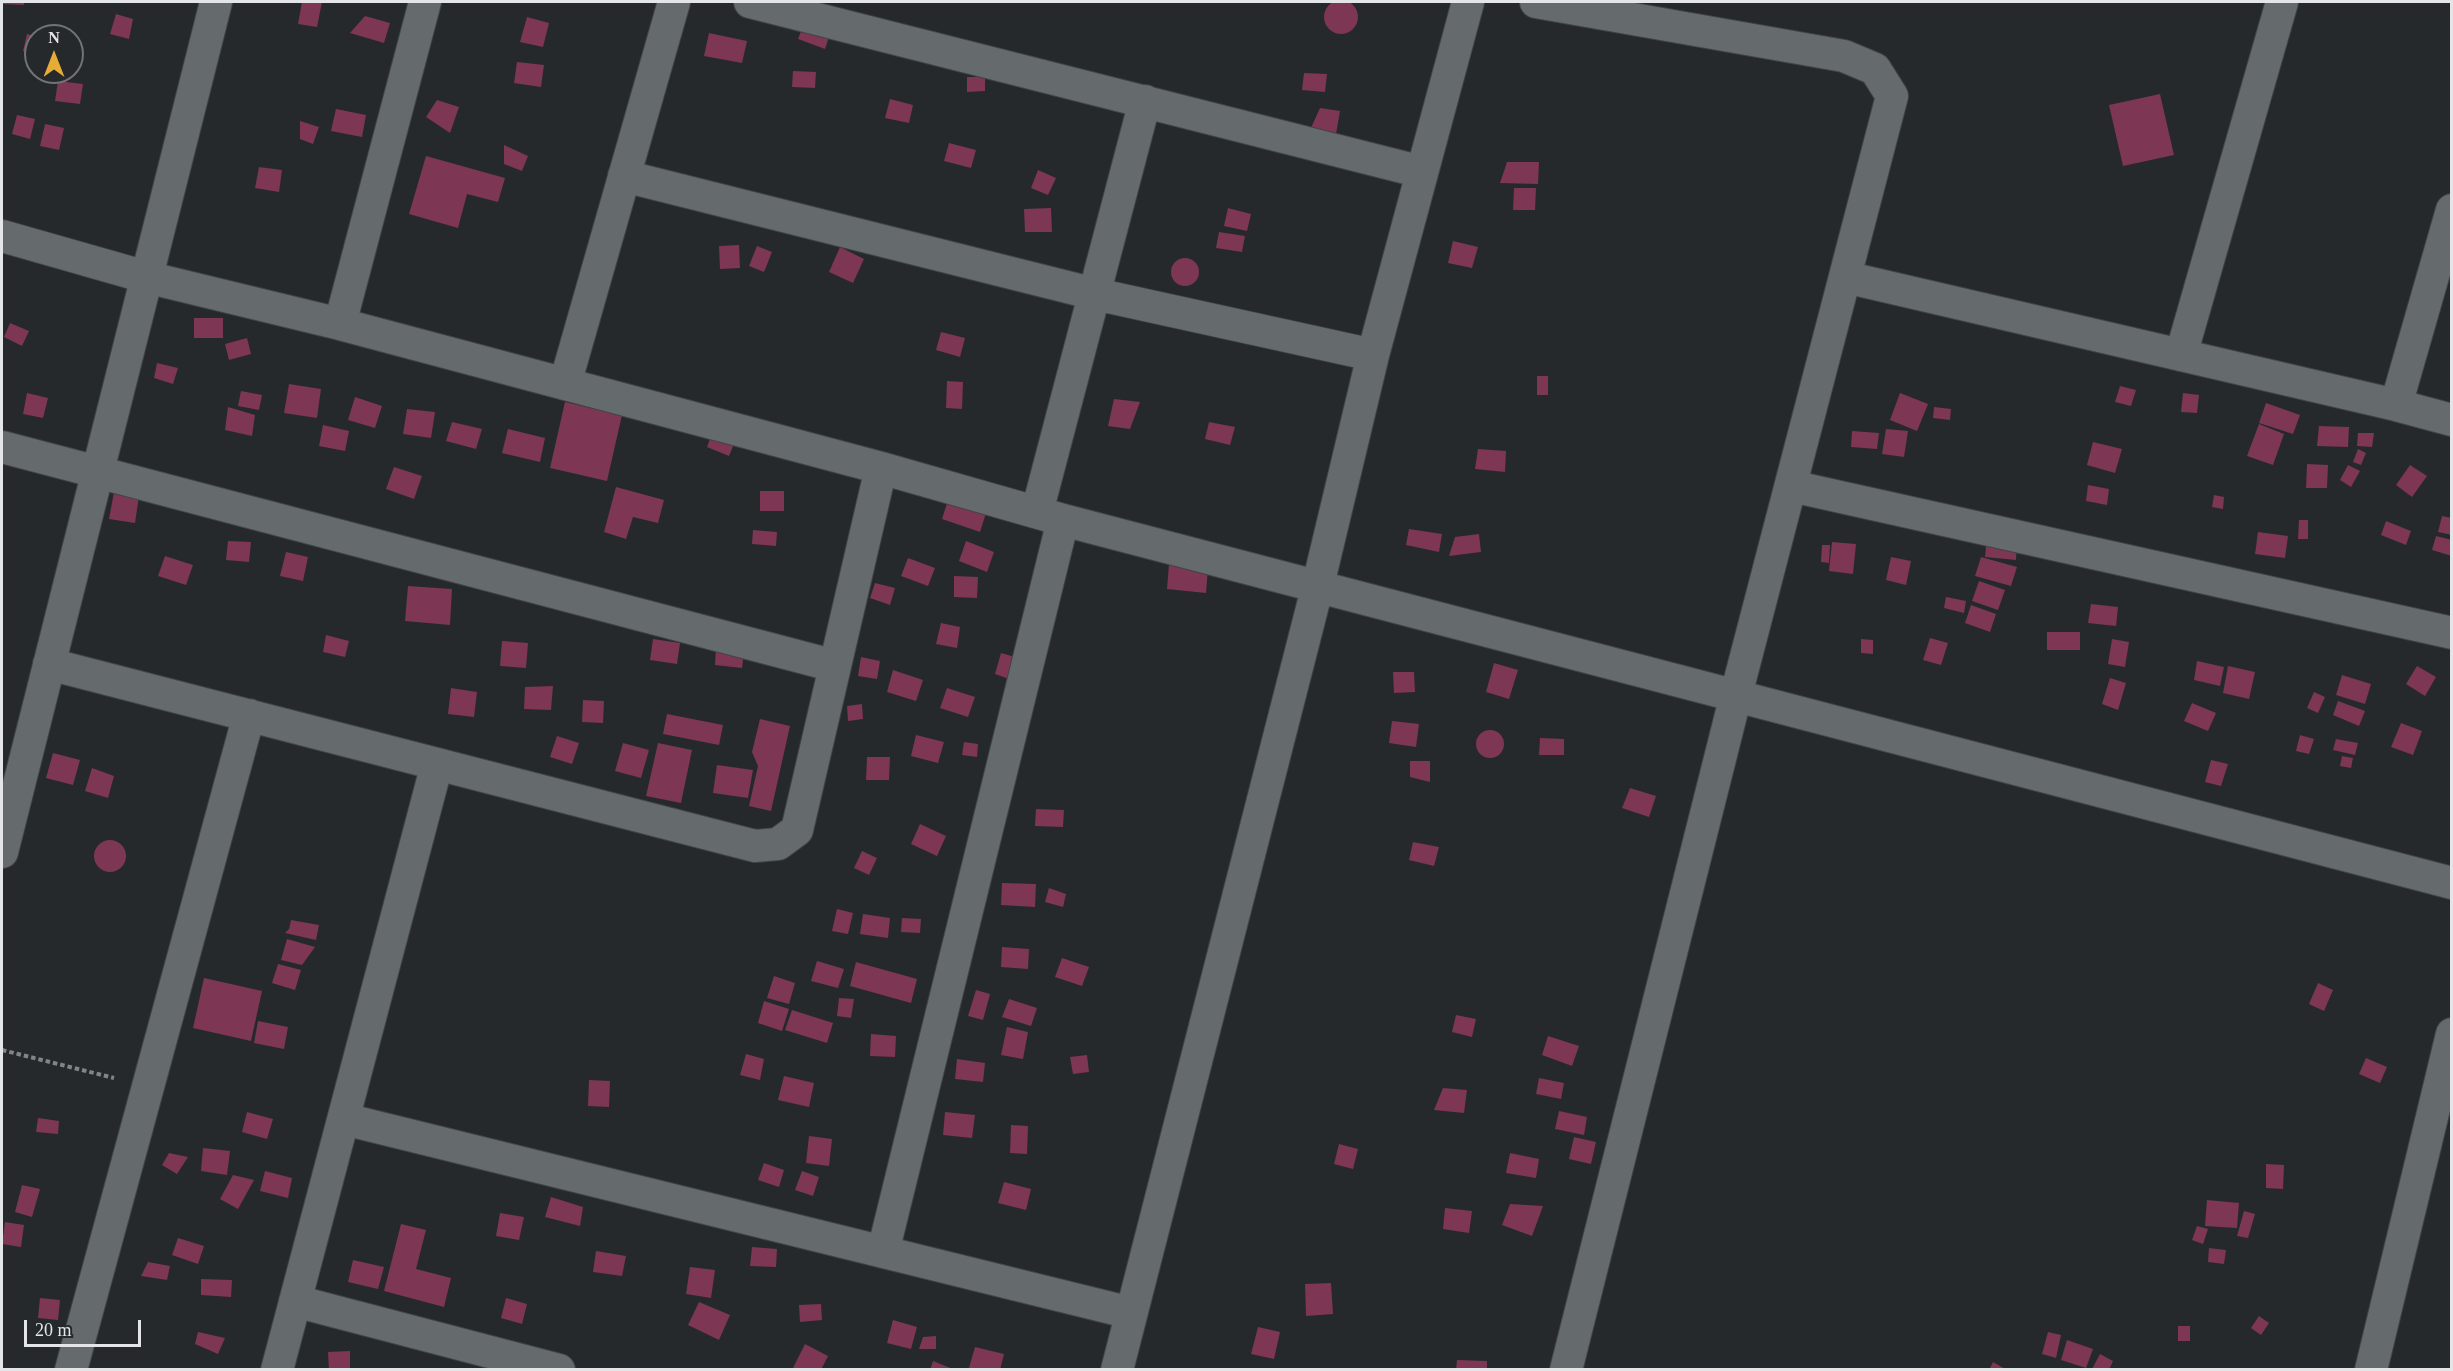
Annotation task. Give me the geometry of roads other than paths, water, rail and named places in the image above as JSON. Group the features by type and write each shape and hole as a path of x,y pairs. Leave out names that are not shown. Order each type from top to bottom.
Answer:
{"street":[{"path":"2,852 216,2"},
{"path":"340,324 425,2"},
{"path":"565,384 674,2"},
{"path":"750,2 1422,172"},
{"path":"1117,1370 1318,585 1373,355 1468,2"},
{"path":"1536,2 1844,56 1875,69 1892,96 1736,695 1566,1370"},
{"path":"2181,355 2282,2"},
{"path":"884,1252 1050,516 1095,294 1145,101"},
{"path":"624,176 1095,294 1373,355"},
{"path":"2396,405 2445,254 2451,210"},
{"path":"2,236 146,277 340,324 881,468 1050,516 2451,883"},
{"path":"1845,277 2396,405 2451,420"},
{"path":"2,447 835,666"},
{"path":"49,664 755,846 778,844 796,830 881,468"},
{"path":"1791,486 2451,633"},
{"path":"71,1370 146,1086 249,715"},
{"path":"277,1370 437,764"},
{"path":"2371,1370 2451,1034"},
{"path":"344,1119 1131,1313"},
{"path":"295,1301 559,1370"}]}
